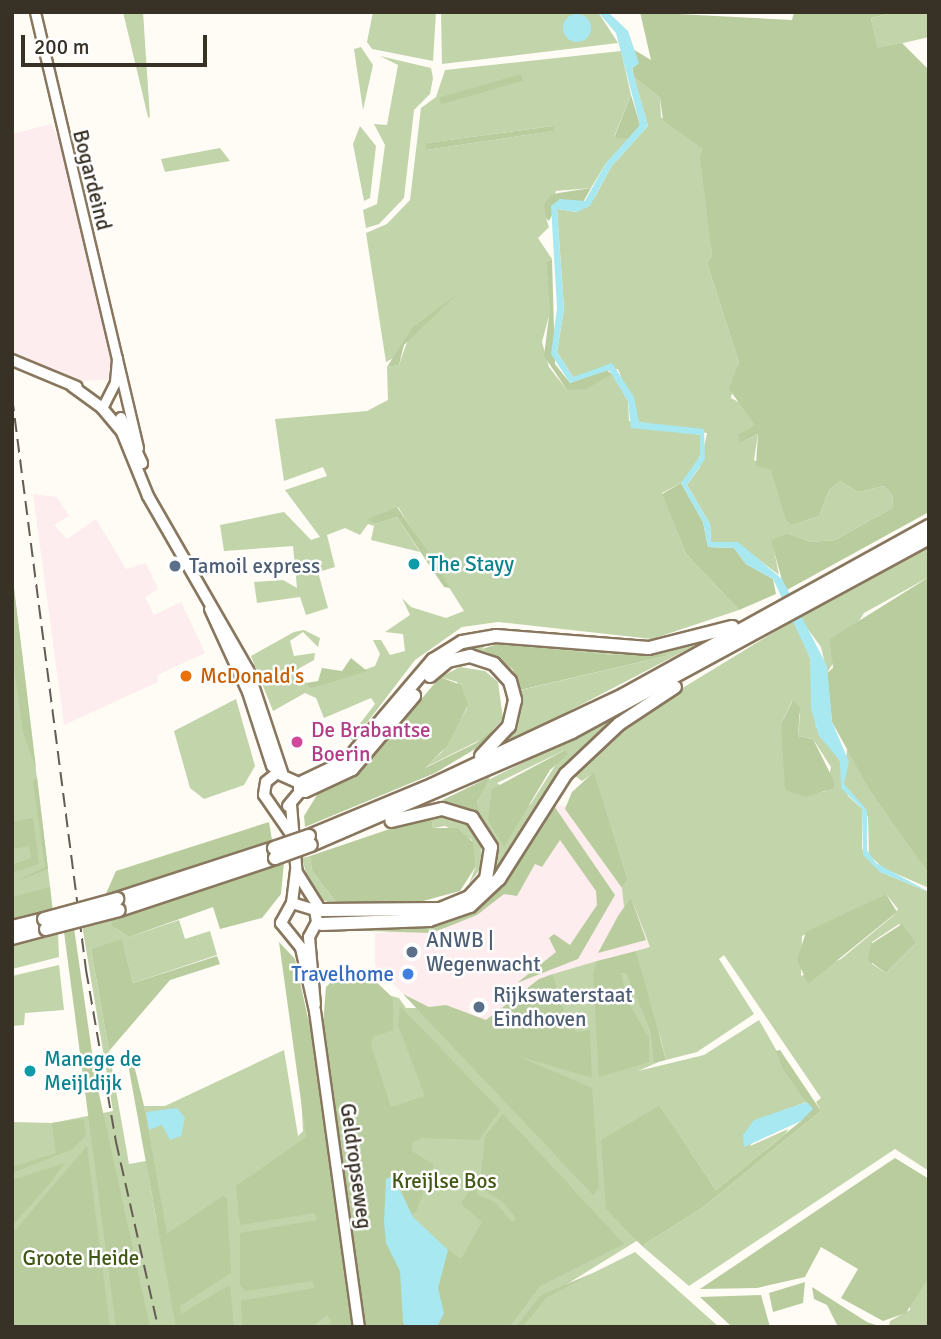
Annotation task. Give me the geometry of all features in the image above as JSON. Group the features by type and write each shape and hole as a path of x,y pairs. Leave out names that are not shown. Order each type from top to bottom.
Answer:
{"highway":[{"path":"321,916 429,920 470,906 499,879 544,802 588,751 726,650 790,608 929,526"},
{"path":"12,938 45,924 118,904 310,840 623,695 929,538"},
{"path":"302,783 328,772 350,758 433,660 462,642 496,636 659,647 699,639 790,608"},
{"path":"350,831 572,732 726,650"},
{"path":"302,783 336,780 358,763 440,666 460,657 482,658 510,681 515,700 509,726 494,748 432,785"},
{"path":"310,840 430,810 457,811 483,830 491,863 477,891 447,908 338,911 321,916"},
{"path":"12,927 45,924"}],"main road":[{"path":"12,363 72,386 104,405"},
{"name":"Bogardeind","path":"104,405 138,448 159,510"},
{"name":"Bogardeind","path":"104,405 122,432 146,492 159,510 205,593 248,692 278,772"},
{"path":"284,924 301,902 290,834 286,808 302,783 278,772 267,798 286,808 292,821 290,834"},
{"path":"296,871 294,887 301,902 321,916 311,936 315,1011"},
{"path":"284,924 295,935 311,936"},
{"path":"284,924 298,942 315,1011"},
{"name":"Geldropseweg","path":"315,1011 359,1327"}],"street":[{"name":"Bogardeind","path":"35,12 138,448"},
{"name":"Bogardeind","path":"104,405 115,382 117,356"}],"shaded area":[{"path":"51,124 78,176 129,379 72,381 12,357 12,134"},
{"path":"33,494 57,497 69,516 54,525 67,539 96,519 126,569 146,563 158,589 145,597 154,615 181,602 205,653 157,675 158,682 64,725"},
{"path":"551,805 569,806 616,865 659,949 485,1045 406,997 375,966 375,934 445,923"}],"green space":[{"path":"123,12 143,12 150,118 148,117"},
{"path":"373,12 436,12 433,61 372,49 367,42"},
{"path":"441,12 598,12 618,43 442,64"},
{"path":"640,12 792,20 794,12 896,12 871,18 878,48 902,43 929,70 929,512 785,591 771,540 787,533 811,542 835,540 892,508 893,496 884,486 858,492 840,481 829,490 819,516 793,525 786,520 771,470 756,465 758,434 740,443 738,435 755,425 729,389 739,363 707,263 712,255 700,157 703,149 663,120 660,98 634,77 632,67 638,64 631,48 651,60"},
{"path":"896,12 929,12 929,37 878,49 871,18"},
{"path":"361,47 373,65 363,110 354,49"},
{"path":"621,51 631,95 614,137 631,139 606,163 591,188 556,191 546,218 549,227 538,238 552,259 546,262 551,308 542,342 549,367 567,390 612,374 628,401 629,421 700,435 703,448 696,464 681,483 662,493 686,554 739,610 652,639 498,622 462,627 415,660 353,741 349,738 375,704 371,698 324,718 316,698 305,693 273,711 251,656 294,632 304,630 320,638 318,647 303,632 290,641 294,656 315,653 314,660 298,669 310,689 375,666 380,654 373,640 381,640 390,655 405,651 403,634 385,632 410,615 402,598 411,607 446,618 464,611 398,507 368,519 375,524 397,517 420,552 371,540 374,526 368,524 360,535 345,528 327,535 335,567 318,572 328,608 306,615 300,597 257,603 254,582 283,580 297,588 293,546 224,551 220,525 284,512 311,540 320,537 285,490 327,476 323,467 284,481 275,419 367,411 388,400 387,367 399,365 412,328 397,356 386,362 366,233 387,224 410,200 421,108 436,97 445,70","holes":["553,126 553,131 426,150 426,143"]},
{"path":"380,56 431,68 433,78 430,94 414,110 404,198 379,224 366,228 363,210 377,204 385,145 374,124 387,125 398,65"},
{"path":"521,74 523,81 441,104 439,97"},
{"path":"634,77 660,98 661,117 704,149 712,255 707,263 739,363 731,398 746,406 756,425 740,443 758,434 754,460 771,470 793,525 819,516 829,490 840,481 858,492 884,486 893,496 892,508 835,540 811,542 787,533 772,540 779,575 740,545 711,542 710,524 687,485 700,467 707,433 639,422 618,369 573,377 557,352 564,309 557,209 577,212 595,197 611,167 648,126"},
{"path":"631,95 640,125 631,139 614,138"},
{"path":"360,126 376,146 370,198 364,201 353,144"},
{"path":"553,126 554,131 426,150 426,143"},
{"path":"220,148 230,161 165,172 161,159"},
{"path":"591,188 582,204 560,199 549,221 546,218 544,205 552,194"},
{"path":"552,259 555,364 570,383 606,370 612,374 586,389 567,390 544,356 550,308 546,262"},
{"path":"458,293 404,345 399,365 387,367 412,328"},
{"path":"681,483 703,522 708,547 734,548 746,564 773,579 776,594 739,610 686,554 662,494"},
{"path":"397,507 450,588 444,587 397,517 375,524 367,519"},
{"path":"929,545 929,577 864,613 827,673 821,647 799,617"},
{"path":"12,573 53,911 12,920"},
{"path":"929,577 929,874 868,787 832,722 827,673 833,668 830,639"},
{"path":"14,588 36,768 23,733 12,652"},
{"path":"794,620 810,658 816,727 840,761 848,796 862,809 862,849 880,872 929,892 929,1171 895,1149 689,1286 642,1246 702,1208 821,1111 816,1102 821,1098 724,955 719,959 754,1014 697,1052 666,1060 659,1033 663,1060 638,1071 704,1055 759,1020 806,1102 766,1117 750,1146 788,1129 786,1133 716,1190 688,1149 714,1193 551,1294 635,1252 719,1327 523,1327 537,1308 517,1327 12,1327 12,1122 52,1123 113,1111 82,925 112,918 115,928 129,937 179,920 185,939 210,931 217,955 133,983 122,940 91,949 129,1164 146,1161 157,1224 144,1106 165,1106 284,1050 298,1136 303,1131 297,1019 329,1019 361,988 399,998 406,1008 432,1008 464,1029 559,997 553,974 597,961 594,987 605,978 640,968 636,951 650,947 631,897 624,907 622,888 628,880 594,773 582,781 571,773 645,711","holes":["792,701 800,714 798,736 813,739 831,767 826,791 817,793 787,767 781,724","886,894 898,909 841,959 801,976 802,936","899,924 916,943 886,973 872,964 872,942"]},
{"path":"711,637 498,748 514,719 500,666 439,657 484,639 646,650","holes":["487,644 615,655 670,655 521,690 510,665 482,649"]},
{"path":"498,644 615,655 670,655 520,690 512,668 482,649"},
{"path":"351,658 367,671 310,689 306,683 318,681 322,668 342,671"},
{"path":"460,667 485,671 498,682 503,719 486,737 424,768 442,752 467,708 457,682 440,677"},
{"path":"440,677 461,685 468,705 447,746 425,768 476,743 501,724 492,739 435,773 305,827 304,816 320,790 342,783 368,762"},
{"path":"236,699 255,766 244,785 204,799 190,788 174,731"},
{"path":"793,700 800,707 798,736 813,739 834,781 834,788 806,797 785,790 781,724"},
{"path":"645,702 548,788 511,851 488,879 477,802 486,781","holes":["565,750 530,805 497,783"]},
{"path":"847,749 929,874 929,888 883,868 869,855 868,817 844,784"},
{"path":"565,750 568,754 550,770 504,847 488,820 492,789"},
{"path":"594,772 628,880 622,888 565,809 572,792"},
{"path":"37,777 48,869 12,883 45,867 33,781"},
{"path":"490,777 477,802 482,824 428,807"},
{"path":"550,800 615,895 578,959 517,983 556,952 549,938 554,934 570,945 597,905 596,891 560,840 542,867 535,864 517,896 504,894 477,915 432,933 368,931 366,922 480,901"},
{"path":"431,815 465,821 480,838 483,865 469,884 476,866 472,840 445,826 433,828"},
{"path":"431,815 433,828 457,828 473,842 476,866 460,891 412,904 339,906 312,871 310,856"},
{"path":"33,818 39,864 12,873 12,865 31,858 29,846 12,849 12,822"},
{"path":"269,822 272,840 105,896 116,871"},
{"path":"310,856 312,871 339,906 312,896 302,858"},
{"path":"284,862 281,894 262,918 220,929 213,907 129,937 112,926 112,918"},
{"path":"50,887 52,909 12,919 12,897"},
{"path":"886,894 897,912 808,984 797,960 806,932"},
{"path":"631,897 646,940 598,953 618,916"},
{"path":"902,924 916,943 886,973 868,960 871,944"},
{"path":"74,928 96,1080 150,1327 116,1327 64,932"},
{"path":"58,933 59,957 12,969 12,945"},
{"path":"122,939 133,983 217,956 220,964 170,980 109,1051 91,949"},
{"path":"279,942 295,959 309,1023 353,1327 326,1327 332,1322 327,1315 312,1327 242,1327 241,1301 314,1288 313,1281 246,1291 240,1286 240,1233 317,1220 314,1213 241,1225 239,1217 236,1186 306,1137"},
{"path":"636,951 666,1060 654,1063 651,1032 626,973 621,973 627,1000 649,1038 649,1062 599,1077 593,973 597,961"},
{"path":"59,965 64,1010 25,1013 24,1025 12,1026 12,976"},
{"path":"365,971 393,998 393,1030 373,1037 371,1045 391,1107 425,1096 398,1025 400,1006 500,1110 479,1140 421,1138 412,1143 412,1151 434,1165 416,1212 411,1214 400,1186 386,1179 386,1240 400,1271 405,1327 365,1327 323,1024 326,987 340,973"},
{"path":"553,974 568,1025 577,1032 590,1030 592,1078 515,1055 592,1088 599,1187 593,1195 403,994 429,1007 446,1005 486,1020 539,979"},
{"path":"780,1050 821,1111 702,1208 642,1246 606,1209 601,1140 659,1106 716,1190 801,1121 806,1102 783,1069 776,1051"},
{"path":"126,1053 132,1057 144,1106 167,1234 223,1196 227,1199 231,1273 180,1306 181,1314 230,1285 234,1327 176,1327"},
{"path":"503,1114 624,1244 540,1286 509,1327 437,1327 444,1313 438,1288 448,1250 461,1259 482,1222 461,1204 475,1181 478,1195 495,1202 512,1222 516,1219 504,1203 480,1187 485,1136"},
{"path":"84,1119 86,1135 73,1149 12,1173 12,1167 56,1153 52,1123"},
{"name":"Groote Heide","path":"87,1146 110,1327 12,1327 12,1234"},
{"path":"895,1158 929,1179 929,1277 906,1313 883,1321 841,1298 858,1269 821,1247 805,1277 757,1288 700,1289"},
{"path":"65,1163 51,1182 12,1226 12,1180"},
{"path":"595,1272 546,1298 523,1327 516,1327 541,1295"},
{"path":"929,1277 929,1327 889,1327 890,1321 910,1310 910,1299"},
{"path":"805,1282 803,1303 773,1312 769,1293"},
{"path":"812,1287 867,1322 882,1327 838,1327 827,1305 814,1299"},
{"path":"761,1295 770,1327 732,1327 700,1297"}],"water":[{"path":"598,12 608,12 628,31 639,63 632,69 648,126 611,167 590,206 577,212 557,209 564,309 557,352 573,377 612,363 634,397 639,422 704,429 705,459 687,485 710,524 711,542 738,542 782,579 827,666 832,722 849,762 844,784 867,810 867,850 876,863 929,892 880,872 863,855 862,809 841,788 840,761 819,736 811,709 810,658 773,579 746,564 734,548 708,547 703,522 681,483 700,456 700,435 631,428 628,401 609,370 570,383 551,354 557,308 551,206 560,199 585,201 606,163 640,125 616,33"},
{"path":"577,14 587,18 591,28 587,38 577,42 567,38 563,28 567,18"},
{"path":"807,1102 813,1109 801,1121 744,1147 743,1135 754,1120"},
{"path":"177,1108 185,1118 181,1136 170,1140 162,1125 149,1130 146,1112"},
{"path":"393,1176 413,1217 448,1250 438,1288 444,1313 437,1327 405,1327 403,1322 400,1271 386,1243 384,1222 386,1179"}],"railway":[{"path":"12,397 86,970 116,1142 158,1327"}],"place":[{"name":"The Stayy","path":"414,564"},
{"name":"Tamoil express","path":"175,566"},
{"name":"McDonald's","path":"186,676"},
{"name":"De Brabantse Boerin","path":"297,742"},
{"name":"ANWB | Wegenwacht","path":"412,952"},
{"name":"Travelhome","path":"408,974"},
{"name":"Rijkswaterstaat Eindhoven","path":"479,1007"},
{"name":"Manege de Meijldijk","path":"30,1071"}],"park label":[{"name":"Kreijlse Bos","path":"444,1181"}]}
